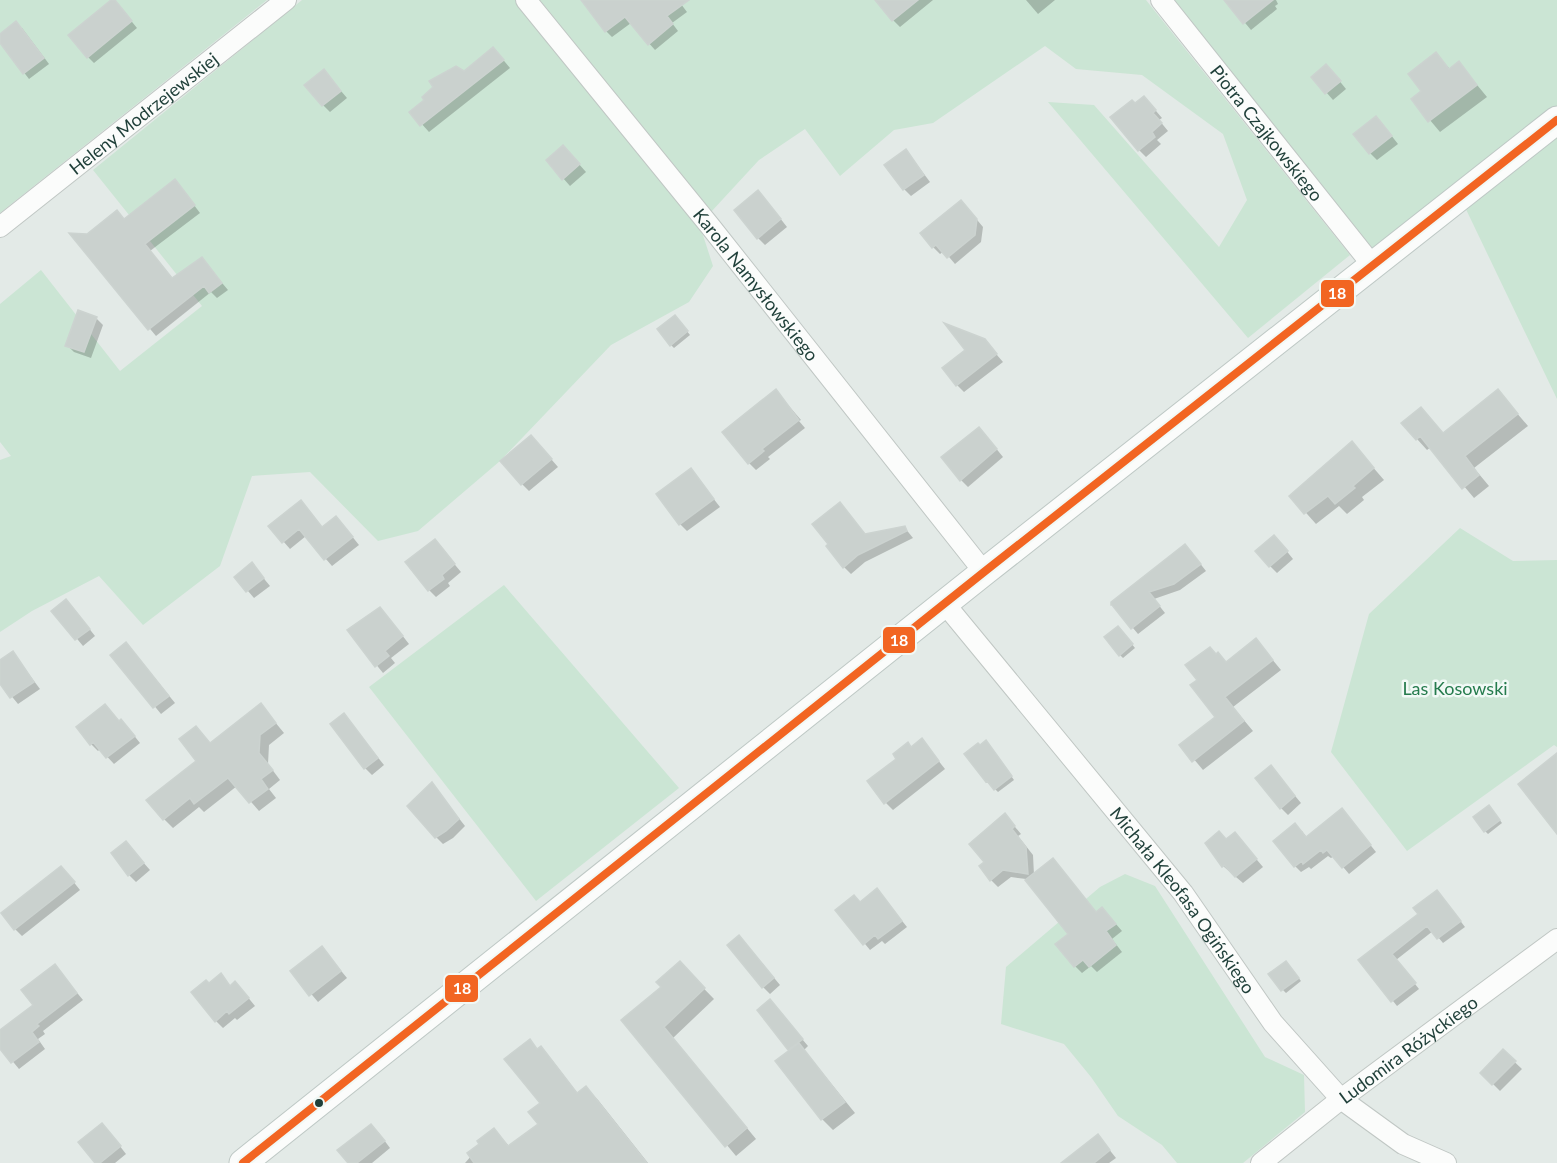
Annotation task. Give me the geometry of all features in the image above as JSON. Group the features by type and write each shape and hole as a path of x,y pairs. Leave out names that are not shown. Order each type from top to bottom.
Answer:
{"street":[{"name":"Heleny Modrzejewskiej","path":"0,227 286,0"},
{"name":"Karola Namysłowskiego","path":"526,0 710,226 984,572"},
{"name":"Piotra Czajkowskiego","path":"1161,0 1373,266"},
{"path":"243,1163 984,572 1557,120"},
{"name":"Michała Kleofasa Ogińskiego","path":"945,604 1183,893 1274,1023 1341,1099 1403,1144 1446,1163"},
{"name":"Ludomira Różyckiego","path":"1261,1163 1341,1099 1557,939"}],"green space":[{"path":"0,0 267,0 0,213"},
{"path":"302,0 517,0 700,226 713,266 689,302 611,345 500,461 418,531 378,541 310,472 252,476 220,566 143,625 99,576 32,611 0,632 0,460 11,456 0,442 0,304 41,270 120,371 202,306 93,170"},
{"path":"537,0 1146,0 1350,255 1248,338 1048,102 1094,105 1219,247 1247,200 1223,134 1142,75 1076,69 1045,46 933,123 894,130 840,176 805,129 759,160 711,212"},
{"path":"1173,0 1557,0 1557,399 1462,201 1380,267"},
{"name":"Las Kosowski","path":"1460,528 1513,561 1557,560 1557,747 1554,745 1407,851 1331,752 1369,614"},
{"path":"504,585 679,788 536,901 369,687"},
{"path":"1125,874 1155,886 1265,1057 1304,1075 1305,1112 1243,1163 1177,1163 1162,1145 1118,1116 1091,1077 1064,1044 1001,1024 1006,967 1100,887"}],"building":[{"path":"111,0 115,0 132,21 87,58 68,35"},
{"path":"581,0 689,0 667,16 673,24 648,45 625,17 605,32"},
{"path":"875,0 918,0 892,21"},
{"path":"1224,0 1273,0 1243,24"},
{"path":"16,21 44,58 23,74 0,43 0,34"},
{"path":"493,47 504,60 420,126 409,112 424,100 422,97 433,87 429,81 456,66 464,71"},
{"path":"1436,52 1449,69 1459,61 1477,85 1428,122 1411,99 1421,91 1408,74"},
{"path":"1326,64 1341,81 1325,94 1311,77"},
{"path":"324,69 341,91 322,106 304,85"},
{"path":"1144,96 1156,110 1153,113 1162,123 1152,132 1155,137 1138,151 1110,117 1132,100 1135,103"},
{"path":"1376,116 1392,136 1369,154 1353,134"},
{"path":"563,145 580,164 562,180 546,160"},
{"path":"906,149 924,175 903,190 884,165"},
{"path":"175,179 195,205 145,244 172,278 202,257 222,283 209,293 204,286 148,330 69,233 87,234 117,210 124,219"},
{"path":"758,190 781,219 757,239 734,210"},
{"path":"961,200 977,219 975,235 947,258 936,245 932,248 920,233"},
{"path":"78,310 97,317 84,352 65,346"},
{"path":"675,315 688,331 670,346 657,329"},
{"path":"944,323 985,339 997,354 956,386 942,368 965,350"},
{"path":"776,389 799,420 762,449 764,451 748,464 722,432"},
{"path":"1498,389 1518,414 1465,456 1479,475 1462,489 1420,436 1416,440 1401,423 1421,407 1443,433"},
{"path":"979,427 997,449 960,481 941,457"},
{"path":"531,435 552,459 521,485 500,461"},
{"path":"1352,441 1374,468 1353,486 1355,488 1335,504 1328,496 1304,514 1289,496"},
{"path":"691,468 714,499 679,525 656,494"},
{"path":"301,500 322,527 336,516 353,537 324,560 299,529 282,543 268,526"},
{"path":"840,502 865,534 905,526 907,531 858,555 843,568 812,524"},
{"path":"1274,535 1288,551 1269,567 1255,551"},
{"path":"435,539 455,564 442,575 444,579 428,591 405,562"},
{"path":"1185,544 1201,564 1174,584 1149,592 1160,606 1131,629 1111,602"},
{"path":"252,562 264,578 246,592 234,577"},
{"path":"66,599 90,629 75,640 51,611"},
{"path":"380,607 403,636 385,651 389,656 375,667 347,630"},
{"path":"1118,626 1133,644 1119,656 1104,637"},
{"path":"1256,638 1273,660 1225,697 1244,721 1192,762 1179,745 1215,717 1190,685 1197,680 1185,665 1210,647 1216,654 1218,652 1226,662"},
{"path":"126,642 169,696 153,708 110,655"},
{"path":"13,651 34,682 10,698 0,684 0,660"},
{"path":"261,703 276,723 260,735 259,753 273,770 261,779 268,789 249,803 228,778 194,804 190,798 163,820 146,800 196,761 179,739 196,726 210,743"},
{"path":"105,704 135,736 106,758 93,742 90,745 76,727"},
{"path":"344,713 378,758 364,769 330,724"},
{"path":"922,738 939,761 884,804 867,781 896,759 893,754 908,742 911,747"},
{"path":"986,740 1012,776 994,790 964,754"},
{"path":"1557,753 1557,834 1518,784"},
{"path":"1271,765 1295,796 1280,809 1255,778"},
{"path":"432,782 459,819 435,838 407,806"},
{"path":"1489,805 1500,820 1484,832 1473,817"},
{"path":"1342,808 1371,845 1342,868 1327,850 1323,853 1321,850 1303,864 1302,861 1294,867 1273,841 1295,823 1306,837"},
{"path":"1005,813 1015,826 1012,829 1026,847 1028,874 1003,870 990,881 979,866 984,862 969,844"},
{"path":"1219,831 1226,839 1235,832 1257,859 1235,877 1224,865 1222,867 1205,843"},
{"path":"126,841 144,863 128,876 111,853"},
{"path":"1053,858 1096,912 1102,907 1116,924 1106,931 1116,945 1089,967 1083,960 1074,967 1055,944 1068,934 1025,880"},
{"path":"61,866 75,882 14,930 1,913"},
{"path":"877,888 902,921 878,939 875,935 863,945 835,910 854,895 860,902"},
{"path":"1437,890 1461,921 1437,939 1427,926 1392,954 1416,983 1391,1002 1358,960 1418,914 1413,908"},
{"path":"739,935 774,978 762,988 727,945"},
{"path":"322,946 341,971 309,996 290,971"},
{"path":"680,961 705,988 664,1027 747,1128 725,1147 621,1020 661,987 656,982"},
{"path":"1286,961 1299,978 1281,991 1268,974"},
{"path":"55,964 77,993 37,1024 39,1026 32,1032 39,1042 11,1063 0,1049 0,1030 33,1005 21,990"},
{"path":"221,973 230,986 235,981 249,998 229,1014 227,1011 215,1022 191,992 206,980 209,983"},
{"path":"770,999 803,1039 788,1050 757,1010"},
{"path":"530,1039 537,1049 541,1046 577,1093 586,1086 647,1163 474,1163 467,1153 479,1144 477,1141 494,1128 508,1146 538,1124 528,1112 540,1103 504,1059"},
{"path":"799,1043 845,1102 821,1120 775,1061"},
{"path":"1503,1049 1516,1061 1492,1085 1480,1073"},
{"path":"102,1123 121,1146 100,1163 95,1163 78,1142"},
{"path":"371,1124 385,1141 357,1163 348,1163 337,1150"},
{"path":"1098,1134 1110,1150 1094,1163 1061,1163"}],"transit line":[{"name":"18","path":"243,1163 984,572 1557,120"}]}
